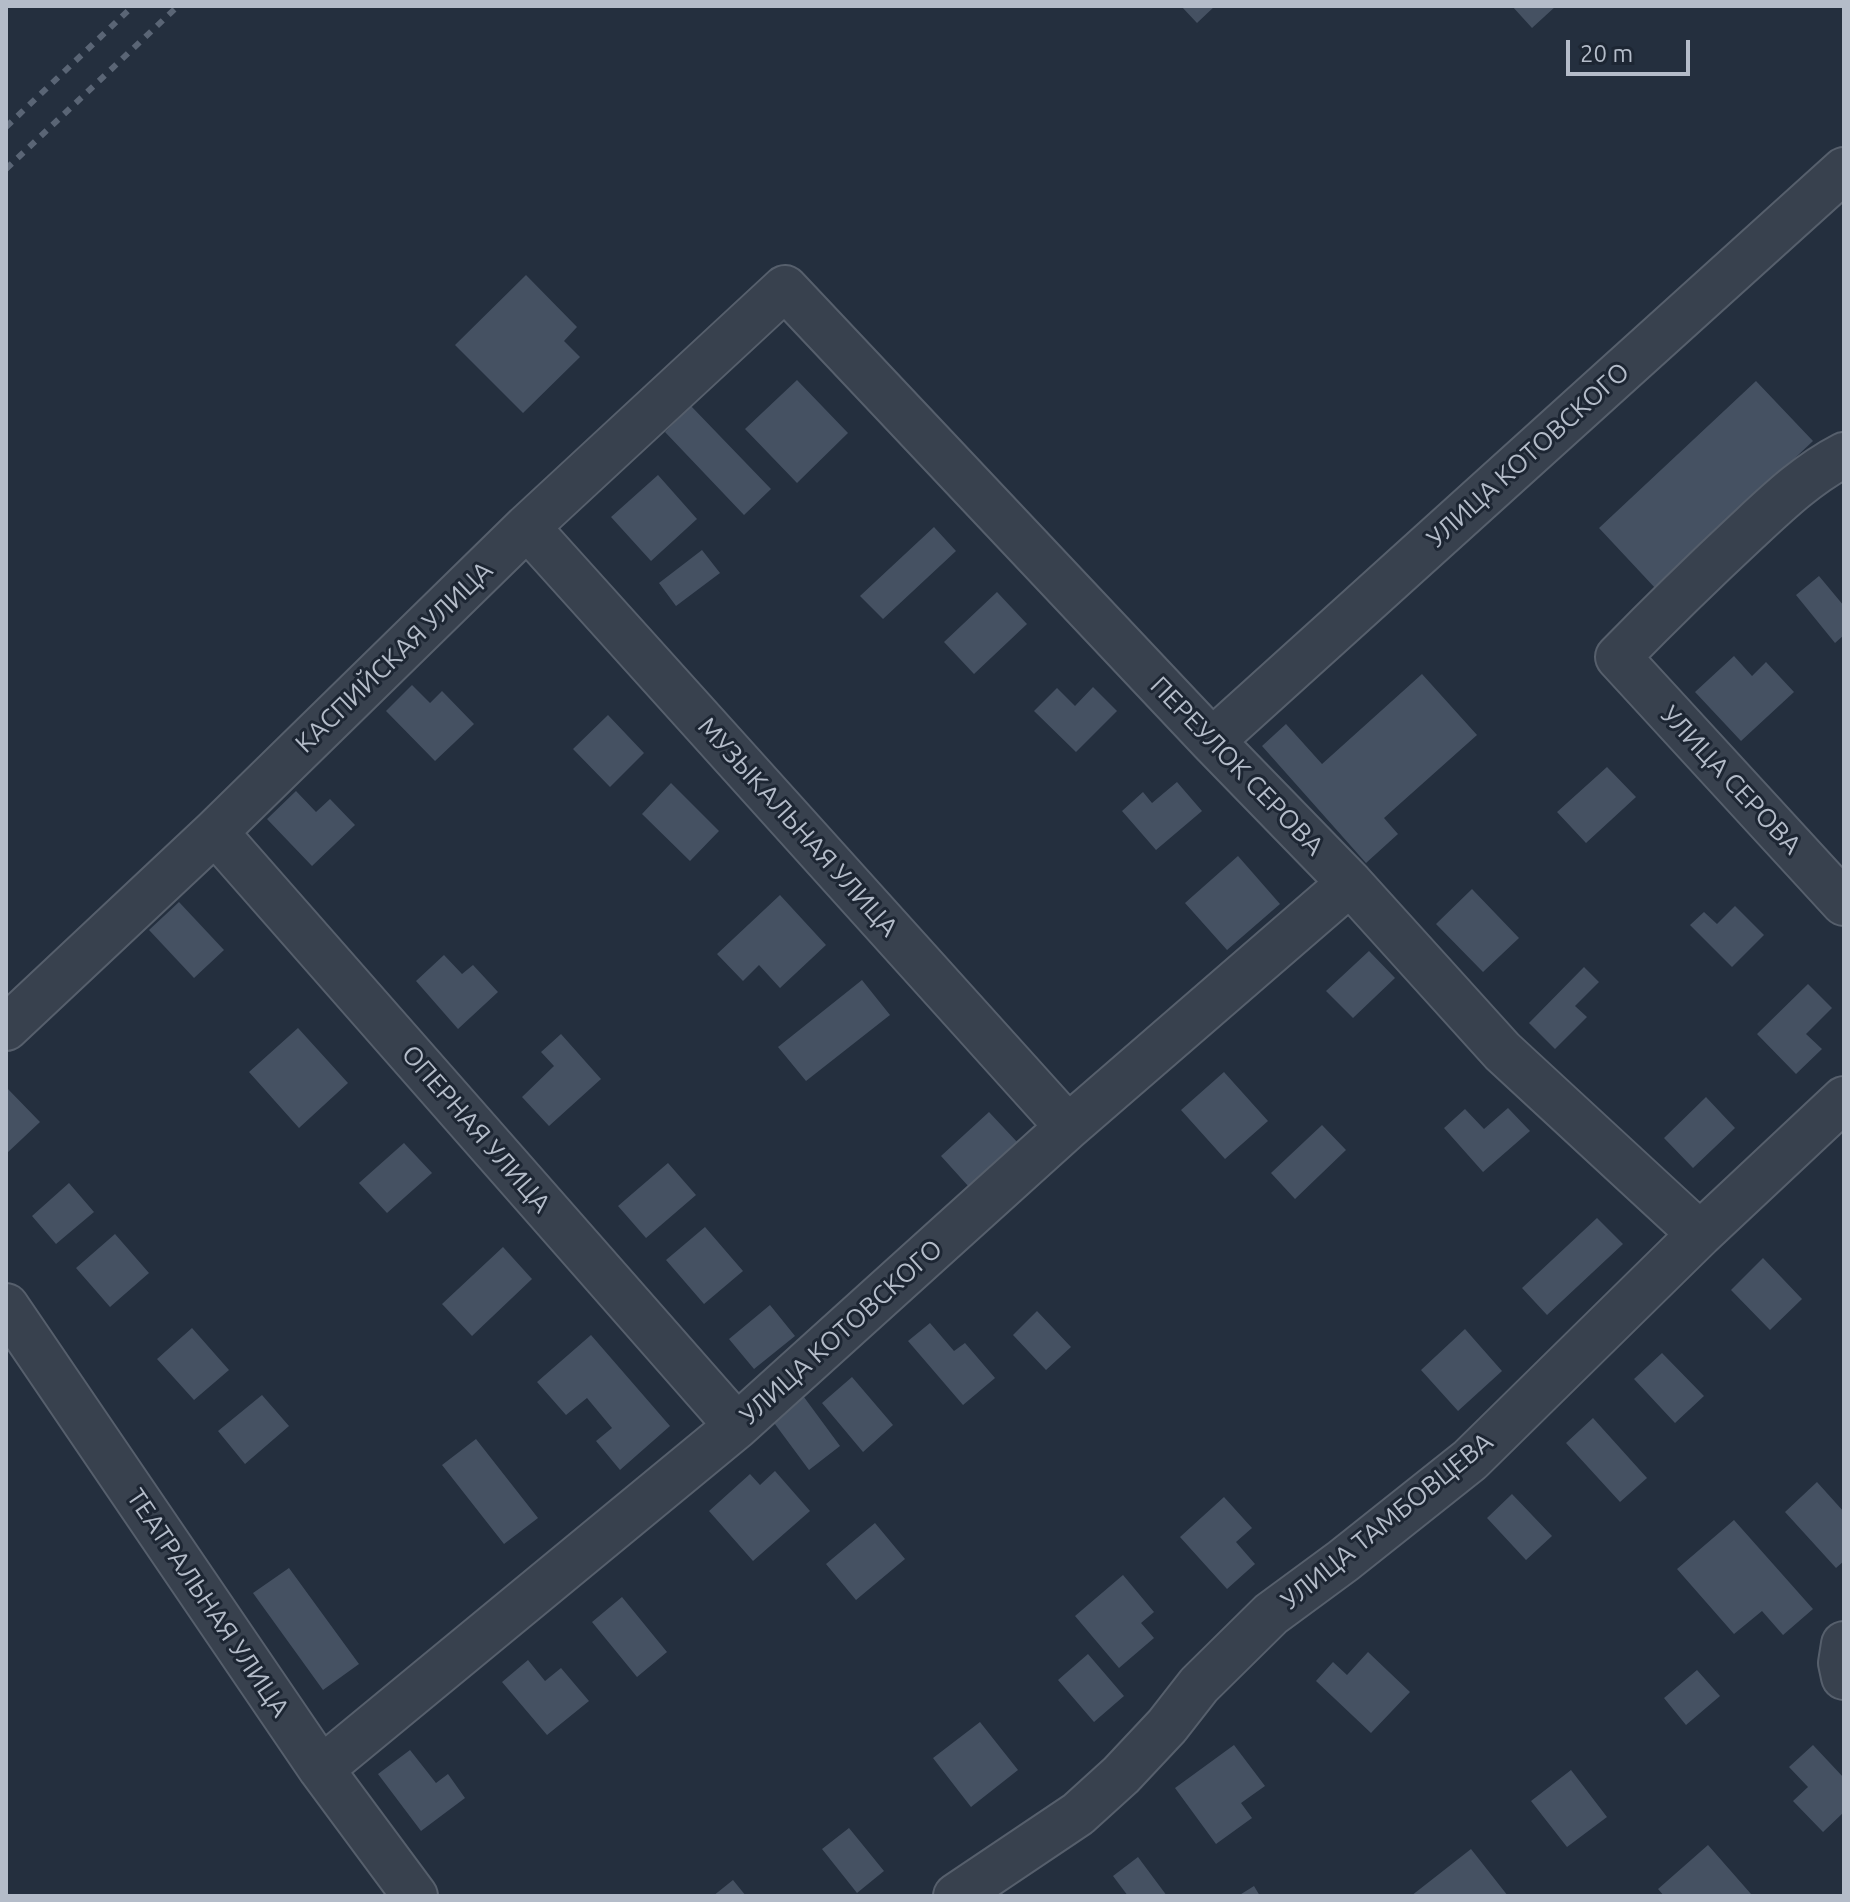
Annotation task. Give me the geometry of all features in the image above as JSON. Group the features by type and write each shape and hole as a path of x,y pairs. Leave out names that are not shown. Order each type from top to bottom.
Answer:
{"street":[{"name":"УЛИЦА КОТОВСКОГО","path":"1212,741 1844,170"},
{"name":"ПЕРЕУЛОК СЕРОВА","path":"785,288 1350,883 1502,1051 1700,1234"},
{"name":"КАСПИЙСКАЯ УЛИЦА","path":"6,1028 215,832 527,527 785,288"},
{"name":"УЛИЦА СЕРОВА","path":"1844,455 1818,468 1773,506 1618,657 1844,903"},
{"name":"МУЗЫКАЛЬНАЯ УЛИЦА","path":"527,527 1068,1127"},
{"name":"ОПЕРНАЯ УЛИЦА","path":"215,832 737,1426"},
{"name":"УЛИЦА КОТОВСКОГО","path":"321,1769 737,1426 1068,1127 1350,883"},
{"name":"УЛИЦА ТАМБОВЦЕВА","path":"956,1896 1078,1814 1121,1775 1167,1726 1199,1685 1271,1614 1470,1460 1700,1234 1844,1099"},
{"name":"ТЕАТРАЛЬНАЯ УЛИЦА","path":"6,1306 321,1769 415,1896"},
{"path":"1844,1644 1841,1663 1844,1677"}],"building":[{"path":"1181,6 1215,6 1197,23"},
{"path":"1512,6 1556,6 1532,28"},
{"path":"526,275 577,327 564,341 580,357 523,413 455,345"},
{"path":"797,380 848,433 797,483 745,429"},
{"path":"1756,381 1813,441 1656,589 1599,528"},
{"path":"691,406 771,489 744,515 665,432"},
{"path":"658,475 697,519 651,561 611,517"},
{"path":"934,527 956,551 883,619 860,596"},
{"path":"702,550 720,573 676,606 659,583"},
{"path":"1819,576 1844,606 1844,635 1835,643 1796,595"},
{"path":"997,592 1027,624 974,674 944,642"},
{"path":"1734,656 1752,676 1766,662 1794,692 1741,741 1695,692"},
{"path":"1422,674 1477,735 1384,818 1398,834 1366,863 1262,746 1286,724 1322,764"},
{"path":"412,685 430,703 442,691 474,724 435,761 386,711"},
{"path":"1093,687 1117,711 1076,752 1034,711 1057,688 1075,706"},
{"path":"608,715 644,753 610,787 573,749"},
{"path":"1607,767 1636,797 1586,843 1557,812"},
{"path":"1177,782 1202,811 1156,850 1122,811 1143,792 1152,803"},
{"path":"671,783 719,831 690,861 642,814"},
{"path":"296,791 316,812 330,799 355,825 312,866 267,819"},
{"path":"1238,856 1280,904 1227,950 1185,903"},
{"path":"1472,889 1519,938 1483,972 1436,924"},
{"path":"780,895 826,945 780,988 759,965 743,981 717,954"},
{"path":"179,902 224,950 194,978 149,930"},
{"path":"1735,906 1764,935 1732,967 1690,925 1704,912 1717,924"},
{"path":"1369,951 1395,978 1353,1018 1326,991"},
{"path":"444,955 462,974 473,965 498,992 458,1029 416,981"},
{"path":"1584,967 1599,982 1575,1006 1587,1017 1555,1049 1529,1023"},
{"path":"862,980 890,1015 806,1081 778,1047"},
{"path":"1808,984 1832,1008 1806,1034 1822,1049 1796,1074 1757,1034"},
{"path":"298,1028 348,1083 299,1128 249,1072"},
{"path":"561,1034 601,1079 549,1126 522,1097 554,1066 541,1052"},
{"path":"1224,1072 1268,1121 1225,1159 1181,1110"},
{"path":"6,1087 40,1122 6,1154"},
{"path":"1706,1097 1735,1128 1693,1168 1664,1138"},
{"path":"1508,1108 1530,1131 1483,1172 1444,1128 1465,1109 1484,1129"},
{"path":"989,1112 1018,1143 969,1187 941,1156"},
{"path":"1322,1125 1346,1150 1295,1199 1271,1173"},
{"path":"404,1143 432,1173 387,1213 359,1183"},
{"path":"668,1163 696,1195 646,1238 618,1206"},
{"path":"69,1183 94,1212 56,1244 32,1216"},
{"path":"1597,1218 1623,1244 1547,1315 1522,1288"},
{"path":"705,1227 743,1271 704,1304 666,1260"},
{"path":"115,1234 149,1273 110,1307 76,1268"},
{"path":"503,1247 532,1279 472,1336 442,1304"},
{"path":"1763,1258 1802,1299 1770,1330 1731,1290"},
{"path":"770,1305 795,1336 754,1369 729,1339"},
{"path":"1037,1311 1071,1347 1046,1370 1013,1335"},
{"path":"930,1323 954,1351 965,1343 995,1378 963,1405 908,1341"},
{"path":"192,1328 229,1370 194,1400 157,1359"},
{"path":"1465,1329 1502,1371 1458,1411 1421,1370"},
{"path":"591,1335 670,1426 620,1470 596,1441 612,1428 587,1398 566,1415 537,1382"},
{"path":"1662,1353 1704,1396 1675,1423 1634,1379"},
{"path":"852,1377 893,1425 863,1452 822,1403"},
{"path":"801,1393 840,1446 809,1470 769,1416"},
{"path":"262,1395 289,1426 245,1464 218,1431"},
{"path":"1593,1418 1647,1478 1620,1502 1566,1443"},
{"path":"476,1439 538,1518 504,1544 442,1465"},
{"path":"775,1471 810,1511 753,1561 709,1511 750,1474 760,1485"},
{"path":"1817,1482 1844,1512 1844,1561 1836,1568 1785,1512"},
{"path":"1512,1494 1552,1536 1526,1560 1487,1518"},
{"path":"1224,1497 1252,1528 1236,1542 1255,1564 1227,1589 1180,1537"},
{"path":"1734,1520 1813,1609 1783,1635 1762,1611 1734,1634 1677,1569"},
{"path":"875,1523 905,1559 856,1600 826,1564"},
{"path":"289,1568 359,1664 323,1690 253,1593"},
{"path":"1123,1575 1154,1612 1141,1623 1154,1638 1119,1668 1075,1616"},
{"path":"622,1597 667,1652 637,1677 592,1622"},
{"path":"1368,1652 1410,1692 1371,1733 1316,1681 1333,1662 1347,1675"},
{"path":"1088,1654 1124,1696 1094,1722 1058,1680"},
{"path":"528,1660 545,1681 561,1668 589,1701 547,1735 502,1682"},
{"path":"1697,1670 1720,1696 1686,1725 1664,1698"},
{"path":"980,1722 1018,1770 971,1807 933,1758"},
{"path":"1234,1745 1265,1786 1241,1803 1252,1818 1216,1844 1175,1788"},
{"path":"1813,1745 1844,1778 1844,1812 1823,1832 1793,1801 1808,1787 1789,1767"},
{"path":"410,1750 436,1783 448,1774 465,1798 421,1831 378,1774"},
{"path":"1571,1770 1607,1817 1567,1847 1531,1801"},
{"path":"849,1828 884,1871 857,1893 822,1849"},
{"path":"1708,1845 1751,1894 1664,1896 1658,1889"},
{"path":"1471,1849 1508,1896 1411,1896"},
{"path":"1138,1857 1167,1896 1128,1896 1113,1876"},
{"path":"733,1880 746,1896 713,1896"},
{"path":"1254,1886 1260,1896 1238,1896"}],"railway":[{"path":"6,127 133,6"},
{"path":"6,169 178,6"}]}
